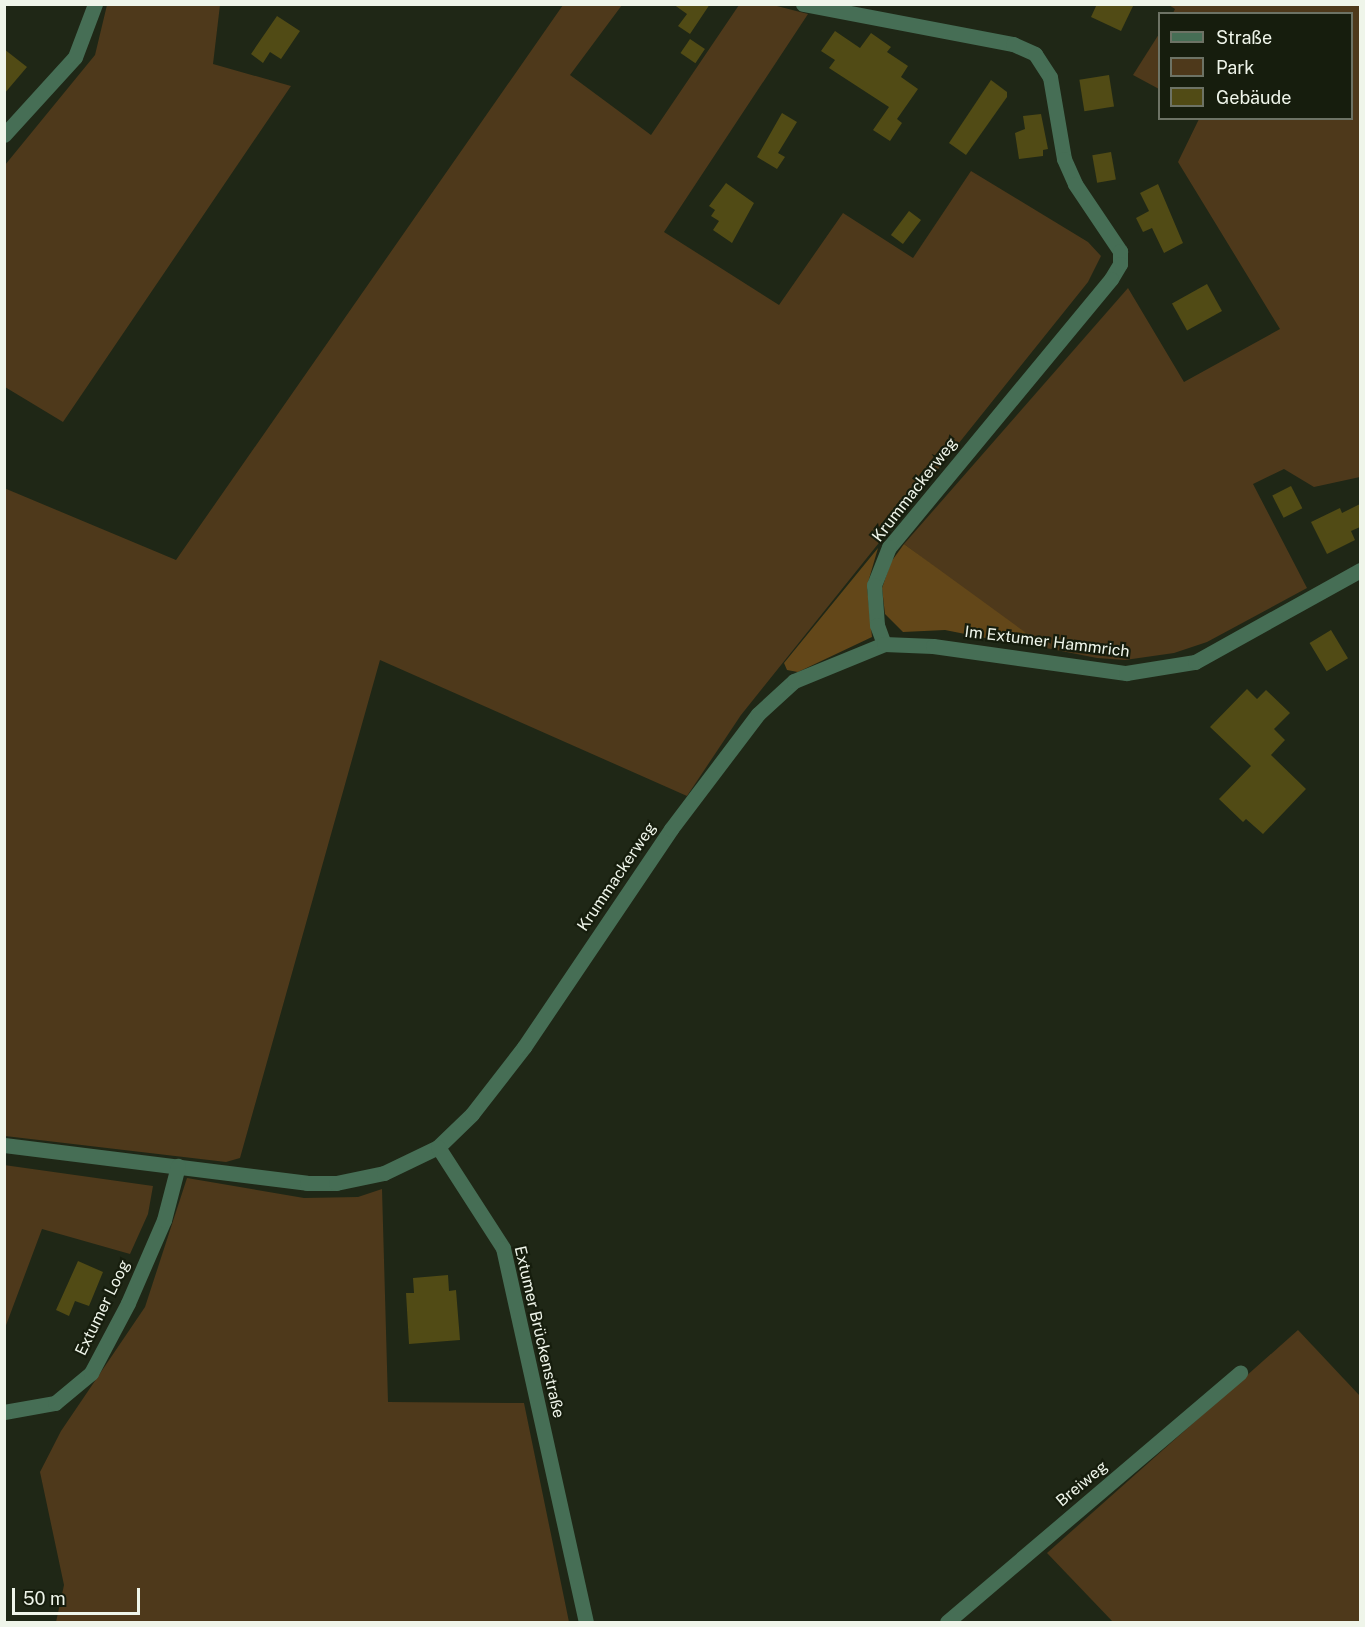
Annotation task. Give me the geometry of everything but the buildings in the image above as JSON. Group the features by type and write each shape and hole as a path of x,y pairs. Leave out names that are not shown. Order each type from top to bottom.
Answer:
{"street":[{"path":"4,135 75,57 95,4"},
{"name":"Krummackerweg","path":"438,1147 472,1114 524,1047 672,829 758,714 794,681 884,644 874,585 889,547 1111,279 1120,264 1120,251 1075,184 1064,159 1050,77 1035,54 1012,44 803,4"},
{"name":"Im Extumer Hammrich","path":"884,644 933,646 1126,673 1195,662 1360,570"},
{"path":"4,1145 306,1183 336,1183 384,1173 438,1147"},
{"name":"Extumer Brückenstraße","path":"438,1147 503,1248 586,1623"},
{"name":"Extumer Loog","path":"4,1412 55,1403 91,1373 128,1303 164,1220 178,1166"},
{"name":"Breiweg","path":"947,1623 1240,1373"}],"green space":[{"path":"107,5 220,5 213,64 291,86 63,422 5,387 5,165 95,55"},
{"path":"563,5 622,5 570,75 651,135 739,5 773,5 808,14 664,232 779,305 843,213 913,258 971,171 1088,242 1101,256 1088,282 741,715 687,796 380,660 240,1158 226,1162 5,1136 4,488 176,560"},
{"path":"1169,5 1360,5 1360,477 1314,487 1284,469 1253,484 1307,588 1207,642 1174,653 1125,660 1097,658 1041,647 904,544 1128,288 1184,382 1280,329 1178,162 1199,120 1353,120 1353,12 1174,12 1175,9"},
{"path":"1158,36 1158,88 1133,75"},
{"path":"4,1165 153,1186 148,1214 130,1254 42,1229 5,1328"},
{"path":"187,1178 304,1198 358,1197 382,1189 388,1402 524,1403 569,1622 56,1622 64,1585 40,1472 61,1431 145,1307"},
{"path":"1298,1330 1360,1396 1360,1622 1113,1622 1047,1553"}],"shaded area":[{"path":"904,544 1039,643 1026,646 945,630 903,632 885,614 882,588 891,562"},
{"path":"878,548 867,586 872,637 798,672 787,670 784,663"}]}
